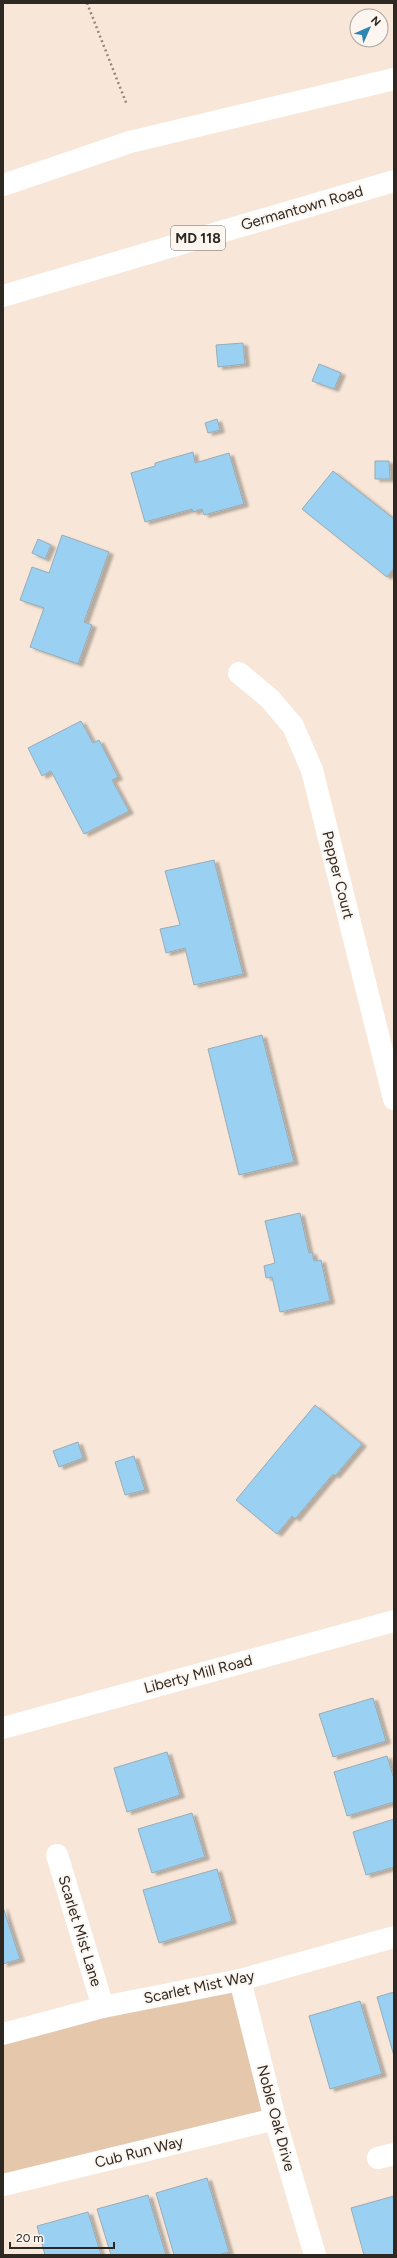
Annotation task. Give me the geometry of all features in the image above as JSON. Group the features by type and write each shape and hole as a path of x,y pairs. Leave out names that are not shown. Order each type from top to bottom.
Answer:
{"street":[{"path":"3,185 130,142 394,79"},
{"name":"Germantown Road","path":"3,296 394,181"},
{"name":"Pepper Court","path":"239,673 270,699 293,726 312,770 394,1099"},
{"name":"Liberty Mill Road","path":"3,1728 394,1621"},
{"name":"Scarlet Mist Lane","path":"57,1855 103,2007"},
{"name":"Scarlet Mist Way","path":"3,2034 103,2007 240,1980 394,1938"},
{"name":"Noble Oak Drive","path":"240,1980 275,2119 315,2255"},
{"name":"Cub Run Way","path":"3,2185 275,2119"}],"path":[{"path":"86,3 127,105"}],"shaded area":[{"path":"240,1980 275,2119 3,2185 3,2034"}],"building":[{"path":"243,343 245,364 218,367 216,345"},
{"path":"319,364 341,373 334,389 312,381"},
{"path":"217,419 220,430 208,433 205,423"},
{"path":"193,452 195,463 229,453 244,504 204,515 202,509 193,512 192,509 145,522 131,473 155,466 155,463"},
{"path":"375,461 389,461 390,479 375,479"},
{"path":"333,471 394,519 394,568 387,577 302,509"},
{"path":"62,535 109,552 84,622 92,625 78,664 30,647 44,608 20,600 32,567 49,573"},
{"path":"38,539 51,545 45,559 32,553"},
{"path":"81,721 93,743 99,740 118,777 112,780 129,811 84,834 51,771 42,776 28,748"},
{"path":"214,860 243,974 194,985 185,948 166,953 160,929 180,925 165,871"},
{"path":"262,1035 294,1162 239,1175 208,1049"},
{"path":"300,1213 309,1253 312,1252 314,1261 321,1260 330,1301 280,1312 272,1277 266,1278 264,1266 275,1263 265,1221"},
{"path":"315,1405 362,1444 335,1476 333,1474 295,1519 292,1516 277,1534 236,1500"},
{"path":"78,1442 83,1458 59,1467 53,1451"},
{"path":"134,1456 145,1490 125,1495 115,1462"},
{"path":"373,1698 386,1741 333,1757 319,1714"},
{"path":"167,1752 180,1795 127,1812 114,1768"},
{"path":"387,1756 394,1779 394,1802 347,1816 334,1772"},
{"path":"192,1813 205,1857 152,1873 138,1829"},
{"path":"394,1819 394,1867 366,1875 353,1832"},
{"path":"217,1869 232,1921 159,1943 143,1890"},
{"path":"3,1907 20,1959 3,1964"},
{"path":"394,1992 394,2056 377,1997"},
{"path":"360,2001 382,2074 330,2089 309,2016"},
{"path":"207,2178 229,2252 218,2255 174,2255 156,2193"},
{"path":"148,2195 166,2255 111,2255 97,2209"},
{"path":"394,2196 394,2255 364,2255 351,2208"},
{"path":"88,2212 101,2255 45,2255 37,2226"}]}
